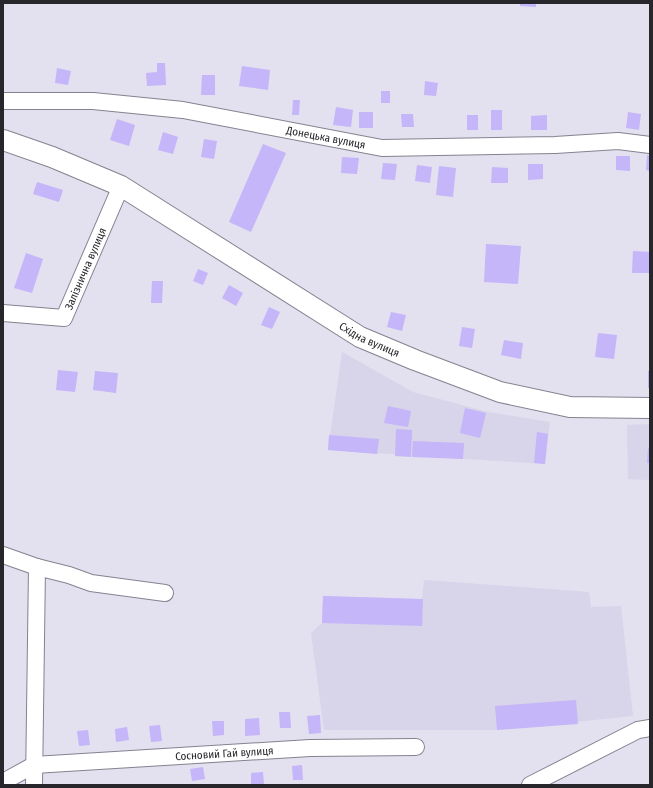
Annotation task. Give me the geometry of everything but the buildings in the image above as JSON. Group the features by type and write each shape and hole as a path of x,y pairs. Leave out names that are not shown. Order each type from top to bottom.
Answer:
{"main road":[{"path":"3,140 52,157 121,186"},
{"name":"Східна вулиця","path":"121,186 360,337 414,360 500,392 570,408 650,408"}],"street":[{"name":"Донецька вулиця","path":"3,102 93,101 183,110 382,148 555,145 618,141 650,144"},
{"name":"Залізнична вулиця","path":"3,313 64,318 121,186"},
{"path":"3,555 91,583 165,593"},
{"path":"34,785 37,567"},
{"path":"530,785 638,730 650,728"},
{"name":"Сосновий Гай вулиця","path":"34,765 310,748 416,747"},
{"path":"3,782 34,765"}],"shaded area":[{"path":"342,352 413,392 488,412 550,422 545,464 328,450"},
{"path":"650,424 650,480 628,479 627,425"},
{"path":"424,580 589,592 591,607 621,606 633,716 497,730 324,730 311,633 322,623 323,596 422,599"}]}
